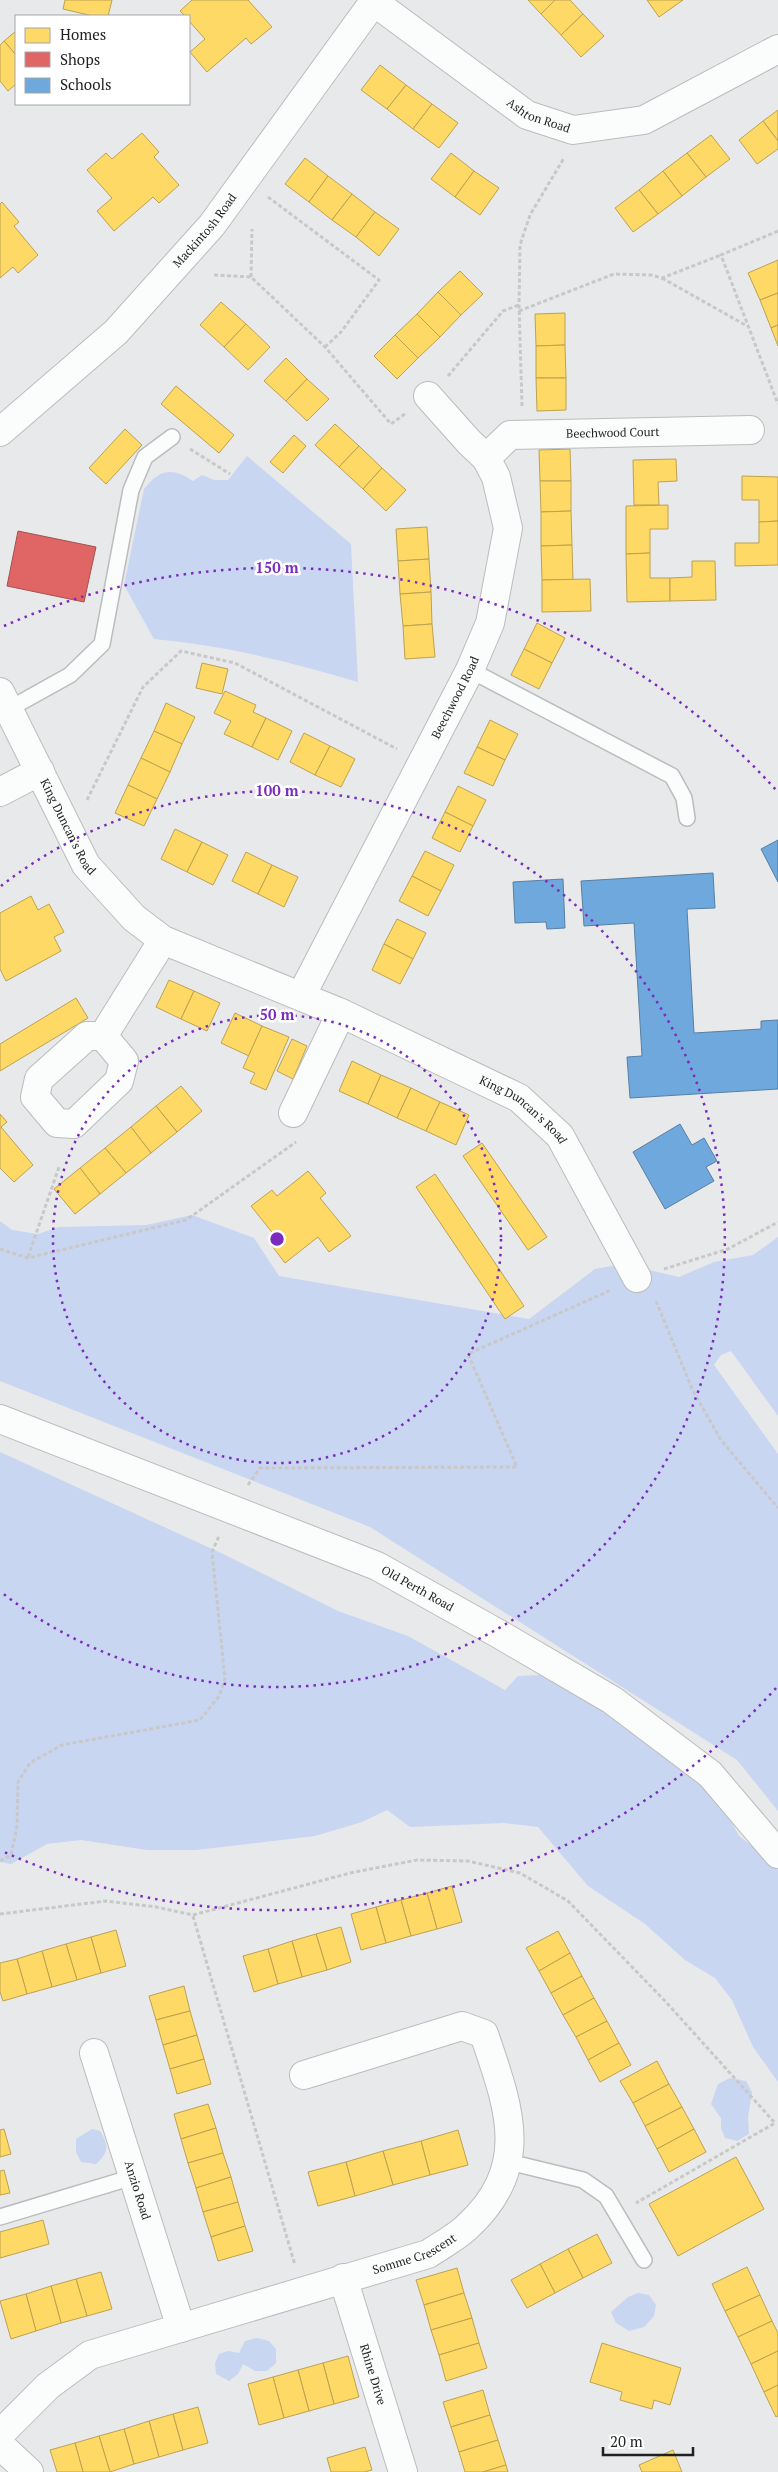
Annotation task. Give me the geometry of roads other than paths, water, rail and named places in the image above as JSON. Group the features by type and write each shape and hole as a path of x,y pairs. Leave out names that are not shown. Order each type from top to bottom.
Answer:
{"street":[{"name":"Ashton Road","path":"375,1 527,115 573,130 644,120 778,48"},
{"name":"Mackintosh Road","path":"0,432 116,332 212,225 375,1"},
{"name":"Beechwood Road","path":"301,996 470,670 490,623 508,528 496,478 486,458 428,396"},
{"name":"Beechwood Court","path":"486,458 510,435 750,430"},
{"name":"King Duncan's Road","path":"5,701 86,866 134,918 163,940 341,1013 519,1098 560,1136 645,1286"},
{"path":"0,792 40,771"},
{"path":"103,1036 163,940"},
{"path":"293,1113 341,1013"},
{"name":"Old Perth Road","path":"0,1420 377,1566 612,1700 710,1774 778,1854"},
{"name":"Somme Crescent","path":"0,2434 48,2386 90,2355 428,2254 466,2229 492,2199 509,2162 510,2120 484,2034 462,2026 304,2075"},
{"name":"Anzio Road","path":"94,2053 181,2328"},
{"name":"Rhine Drive","path":"343,2278 403,2472"},
{"path":"0,2445 29,2472"}],"lane":[{"path":"5,701 70,676 102,644 131,490 145,457 172,437"},
{"path":"470,670 672,776 684,798 687,818"},
{"path":"509,2162 583,2180 606,2196 618,2213 644,2260"},
{"path":"0,2217 134,2176"}]}
